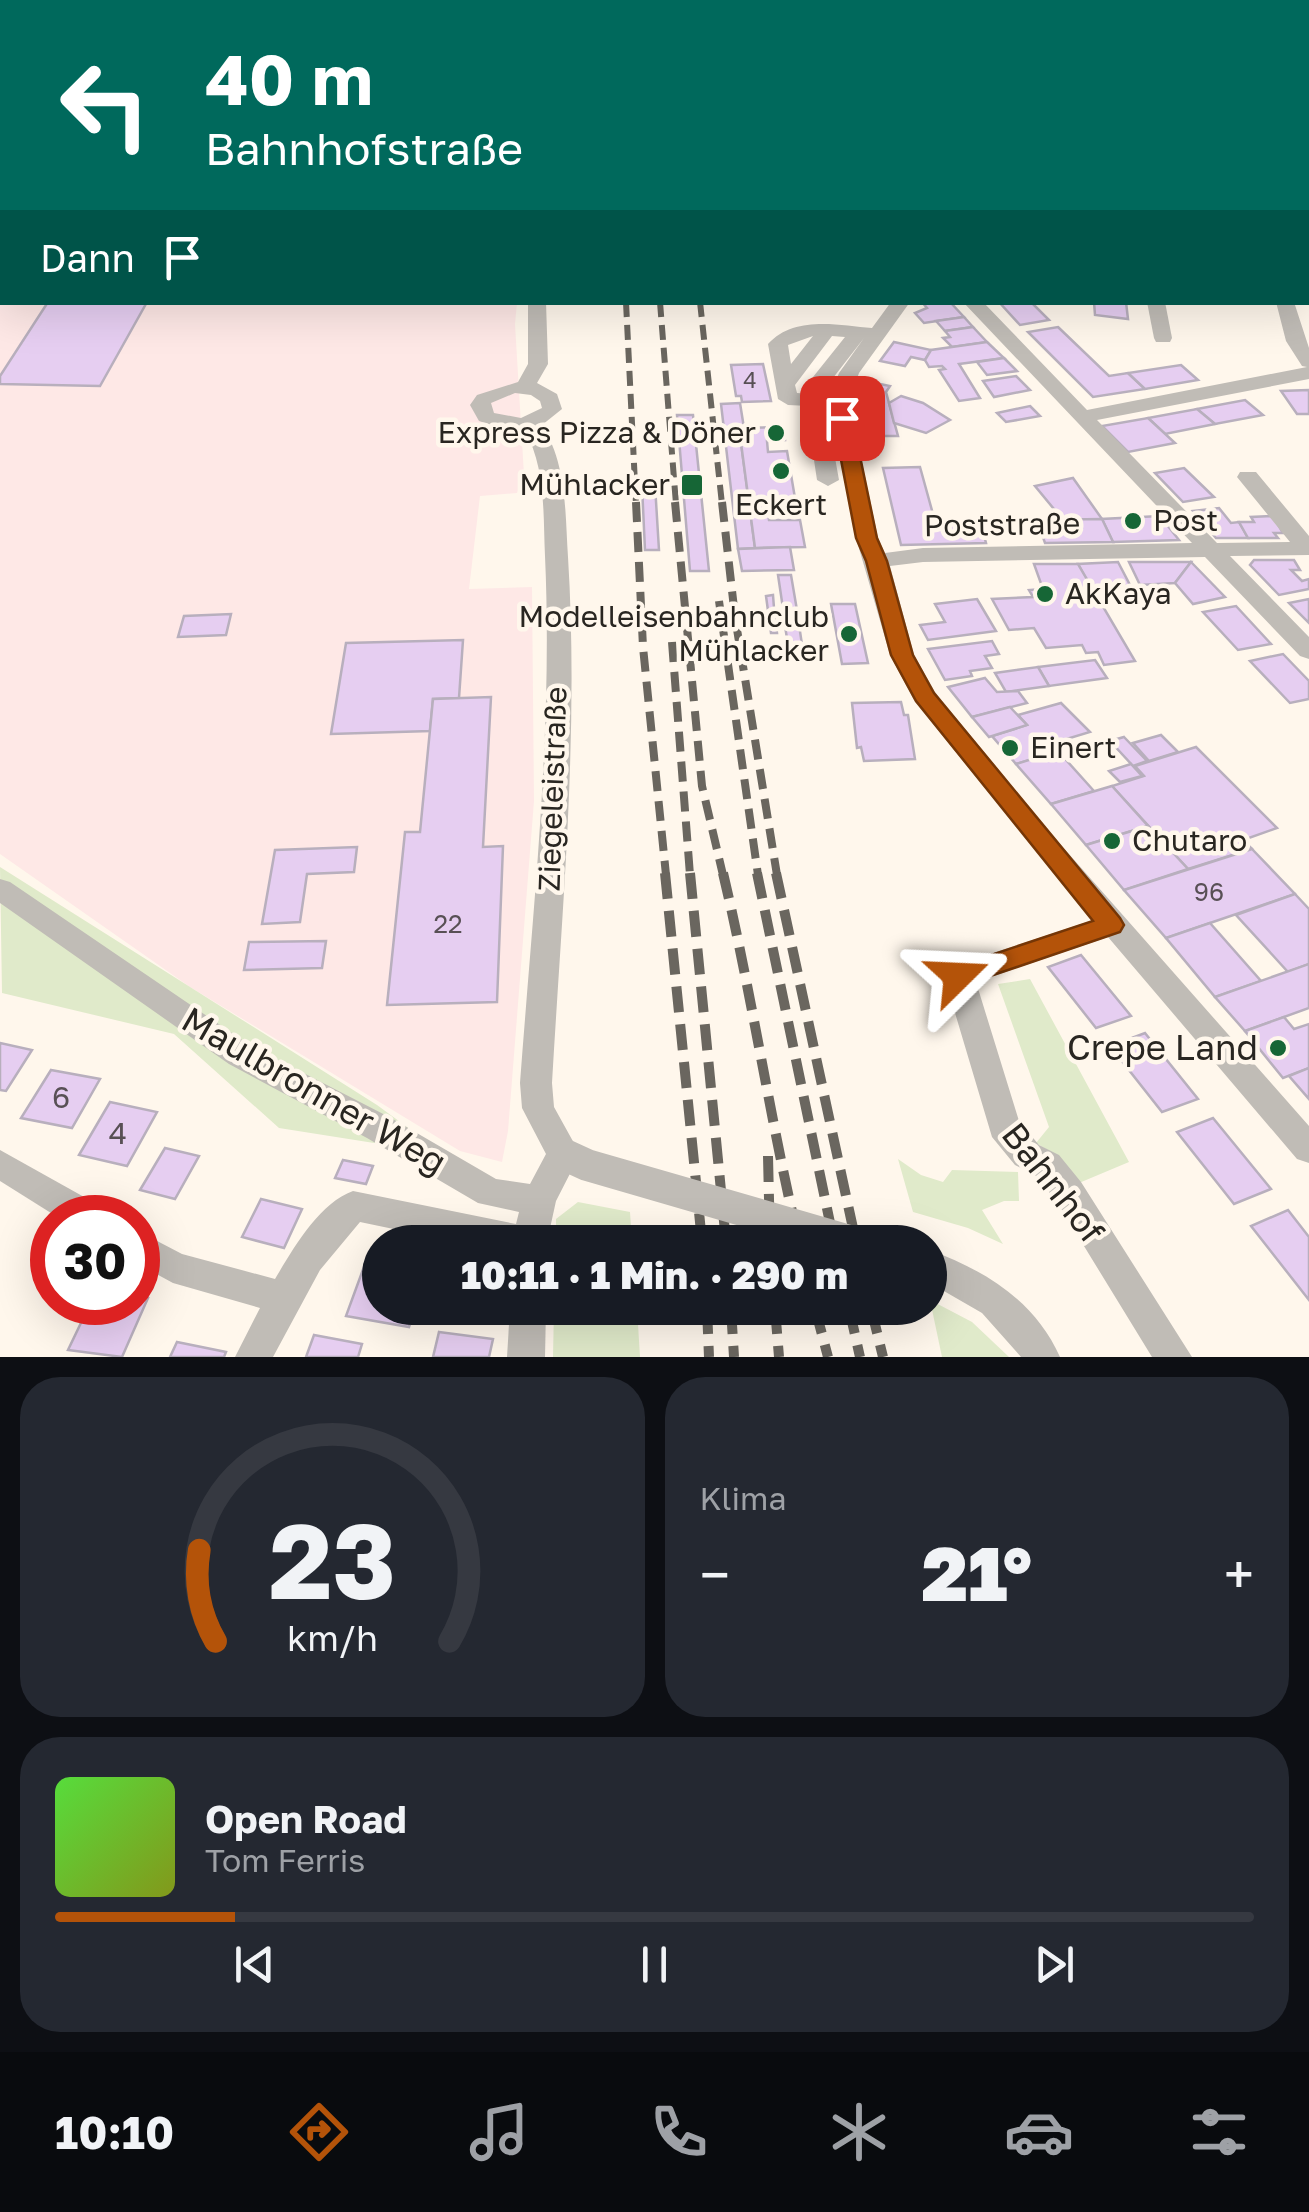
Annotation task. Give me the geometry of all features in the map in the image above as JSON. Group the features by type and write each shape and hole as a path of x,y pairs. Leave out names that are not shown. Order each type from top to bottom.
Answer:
{"street":[{"path":"526,388 538,364 537,305"},
{"path":"854,479 818,480 819,427 849,372 899,305"},
{"path":"975,305 1309,650"},
{"path":"1157,305 1163,338"},
{"path":"1285,305 1295,341 1309,362"},
{"path":"833,407 788,399 778,344 784,336 825,332 879,334"},
{"path":"785,386 825,332"},
{"path":"858,333 824,377 854,479 866,538 877,561 902,655 924,696 1111,925 1309,1149"},
{"path":"1080,417 1309,373"},
{"path":"526,388 544,393 553,403 548,414 530,422 495,421 481,412 480,405 491,394 526,388"},
{"name":"Ziegeleistraße","path":"530,422 545,447 552,481 560,621 554,832 536,1083 538,1108 563,1154"},
{"path":"1248,477 1308,548"},
{"name":"Poststraße","path":"877,561 922,555 1308,548"},
{"name":"Maulbronner Weg","path":"0,889 240,1055 379,1128 490,1193 539,1200"},
{"name":"Bahnhof","path":"1111,925 958,976 1004,1127 1026,1155 1047,1165 1069,1192 1174,1357"},
{"path":"533,1225 539,1200 563,1154 587,1165 794,1225"},
{"path":"0,1164 52,1195"},
{"path":"254,1357 319,1238 353,1206 446,1225"},
{"path":"160,1259 173,1267 283,1298"},
{"path":"947,1274 982,1292 1035,1344"},
{"path":"526,1357 527,1325"}],"shaded area":[{"path":"0,305 517,305 524,475 517,493 480,496 469,589 532,587 534,801 508,1131 502,1162 460,1151 190,987 0,854"}],"green space":[{"path":"0,867 377,1105 426,1141 374,1143 279,1128 174,1034 2,993"},
{"path":"1030,979 1129,1162 1079,1183 1058,1156 1036,1143 1049,1127 998,984"},
{"path":"898,1159 921,1175 943,1182 952,1170 1018,1172 1019,1201 1004,1201 982,1210 1003,1244 968,1228 913,1212"},
{"path":"578,1202 630,1212 631,1225 556,1225 556,1219"},
{"path":"947,1309 972,1322 1009,1357 942,1357 935,1325 947,1325"},
{"path":"554,1325 638,1325 640,1357 553,1357"}],"building":[{"path":"46,305 145,305 100,386 0,384 0,376"},
{"path":"924,305 953,305 964,317 924,323 915,313 927,308"},
{"path":"1002,305 1034,305 1049,320 1020,325"},
{"path":"1094,305 1126,305 1128,319 1095,315"},
{"path":"964,317 973,327 945,331 936,321"},
{"path":"973,327 987,342 952,347 943,338 950,337 945,331"},
{"path":"1058,327 1109,376 1128,373 1145,389 1093,397 1028,332"},
{"path":"894,342 931,350 925,360 911,357 905,366 880,361"},
{"path":"987,342 1004,358 959,364 980,398 959,401 939,370 945,369 929,367 925,360 931,350"},
{"path":"1004,358 1017,371 987,375 977,362"},
{"path":"763,364 771,401 742,402 741,396 736,396 731,365"},
{"path":"1181,365 1198,380 1145,389 1128,373"},
{"path":"1016,376 1030,390 994,397 983,381"},
{"path":"866,381 890,386 886,392 898,436 869,436 858,392"},
{"path":"1309,390 1309,414 1297,414 1281,391"},
{"path":"901,396 923,403 950,420 926,433 894,423 889,403"},
{"path":"1245,400 1263,415 1215,424 1197,409"},
{"path":"740,403 744,428 739,428 755,548 738,549 721,404"},
{"path":"1030,406 1040,416 1006,422 997,413"},
{"path":"1197,409 1215,424 1165,434 1148,418"},
{"path":"677,415 693,415 709,571 690,571"},
{"path":"1148,418 1175,443 1128,452 1102,426"},
{"path":"783,427 785,440 767,441 768,452 787,451 796,504 767,505 769,520 800,520 805,547 755,548 739,428"},
{"path":"920,467 936,525 981,524 986,543 901,545 883,468"},
{"path":"1184,468 1214,497 1183,502 1155,473"},
{"path":"1073,478 1102,519 1063,520 1035,486"},
{"path":"655,485 659,550 645,550 642,486"},
{"path":"1219,508 1231,523 1239,522 1248,538 1216,538 1193,511"},
{"path":"1160,516 1179,540 1113,542 1102,519"},
{"path":"1273,516 1283,533 1274,533 1278,538 1248,538 1239,522 1254,522 1251,517"},
{"path":"1102,519 1113,542 1045,543 1037,520"},
{"path":"790,547 794,570 742,571 738,549"},
{"path":"1254,560 1294,560 1300,570 1291,570 1302,581 1309,579 1309,589 1279,595 1250,565"},
{"path":"1118,562 1131,587 1092,590 1078,564"},
{"path":"1129,562 1191,562 1175,583 1140,585"},
{"path":"1191,562 1225,597 1193,604 1175,583"},
{"path":"1034,564 1078,564 1135,661 1104,665 1098,652 1086,653 1082,645 1046,648 1034,628 1009,630 992,599 1033,597 1029,590 1043,589"},
{"path":"778,575 791,575 799,622 785,622"},
{"path":"773,595 777,633 771,633 766,596"},
{"path":"977,599 996,631 928,640 920,625 945,622 935,604"},
{"path":"1309,599 1309,623 1289,603"},
{"name":"Modelleisenbahnclub Mühlacker","path":"831,604 855,604 868,663 842,664"},
{"path":"1236,606 1271,644 1238,650 1203,612"},
{"path":"231,614 226,635 178,637 184,616"},
{"path":"799,625 803,651 789,651 785,626"},
{"path":"463,640 459,698 433,699 430,731 331,734 346,643"},
{"path":"992,641 999,654 985,656 992,668 945,680 928,649"},
{"path":"1283,654 1309,681 1309,699 1290,703 1250,661"},
{"path":"1095,660 1107,678 1049,686 1038,667"},
{"path":"1038,667 1049,686 1006,692 995,673"},
{"path":"985,678 997,692 1018,691 1027,703 972,717 948,687"},
{"path":"491,697 483,847 503,846 497,1002 387,1005 405,832 420,832 433,699"},
{"path":"901,702 904,715 908,715 915,759 864,761 861,747 857,748 852,703"},
{"path":"1061,703 1090,732 1040,747 1046,755 1016,764 992,736 1027,725 1018,715"},
{"path":"1010,707 1027,725 989,737 972,717"},
{"path":"1161,735 1178,752 1149,761 1133,743"},
{"path":"1124,737 1147,761 1133,766 1110,741"},
{"path":"1196,747 1277,828 1243,840 1252,849 1188,869 1112,786 1144,776 1135,766"},
{"path":"1058,751 1094,791 1051,804 1016,764"},
{"path":"1131,764 1142,776 1120,782 1109,771"},
{"path":"1112,786 1148,826 1086,845 1051,804"},
{"path":"1148,826 1188,869 1124,890 1086,845"},
{"path":"357,847 354,872 307,874 300,922 262,924 275,850"},
{"path":"1252,849 1295,894 1166,938 1124,890"},
{"path":"1295,894 1309,909 1309,964 1288,972 1236,915"},
{"path":"1210,923 1261,981 1215,997 1166,938"},
{"path":"326,941 322,968 244,970 249,942"},
{"path":"1081,955 1131,1016 1096,1028 1048,967"},
{"path":"1309,964 1309,1008 1245,1031 1215,997"},
{"path":"1284,1017 1294,1029 1309,1024 1309,1068 1283,1078 1245,1031"},
{"path":"1145,1033 1198,1099 1162,1112 1110,1046"},
{"path":"0,1043 32,1050 6,1091 0,1090"},
{"path":"1309,1068 1309,1099 1289,1076"},
{"path":"51,1070 100,1079 72,1128 21,1118"},
{"path":"110,1102 157,1112 127,1166 79,1155"},
{"path":"1213,1118 1271,1189 1234,1204 1177,1132"},
{"path":"165,1148 199,1156 175,1199 140,1190"},
{"path":"343,1160 373,1166 366,1184 335,1178"},
{"path":"261,1199 302,1209 284,1248 242,1237"},
{"path":"1288,1210 1309,1237 1309,1300 1251,1226"},
{"path":"362,1272 362,1319 346,1316"},
{"path":"80,1325 136,1325 122,1357 68,1350"},
{"path":"439,1332 493,1339 489,1357 433,1357"},
{"path":"314,1335 362,1344 358,1357 306,1357"},
{"path":"177,1342 226,1352 224,1357 170,1357"}],"railway":[{"path":"626,305 636,504"},
{"path":"660,305 676,504"},
{"path":"700,305 722,504"},
{"path":"636,502 643,647 666,875"},
{"path":"675,502 702,786 723,875"},
{"path":"722,502 735,617 777,875"},
{"path":"719,601 758,875"},
{"path":"672,642 690,875"},
{"path":"665,873 700,1225"},
{"path":"690,873 724,1225"},
{"path":"723,873 795,1225"},
{"path":"757,873 830,1225"},
{"path":"776,873 852,1225"},
{"path":"768,1156 770,1225"},
{"path":"708,1325 709,1357"},
{"path":"732,1325 734,1357"},
{"path":"776,1325 779,1357"},
{"path":"820,1325 828,1357"},
{"path":"853,1325 860,1357"},
{"path":"875,1325 883,1357"}],"place":[{"name":"Express Pizza & Döner","path":"776,433"},
{"name":"Eckert","path":"781,471"},
{"name":"Mühlacker","path":"692,485"},
{"name":"Post","path":"1133,521"},
{"name":"AkKaya","path":"1045,594"},
{"name":"Modelleisenbahnclub Mühlacker","path":"849,634"},
{"name":"Einert","path":"1010,748"},
{"name":"Chutaro","path":"1112,841"},
{"name":"Crepe Land","path":"1278,1048"}],"route":[{"path":"842,418 866,538 877,561 902,655 924,696 1111,925 958,976"}]}
